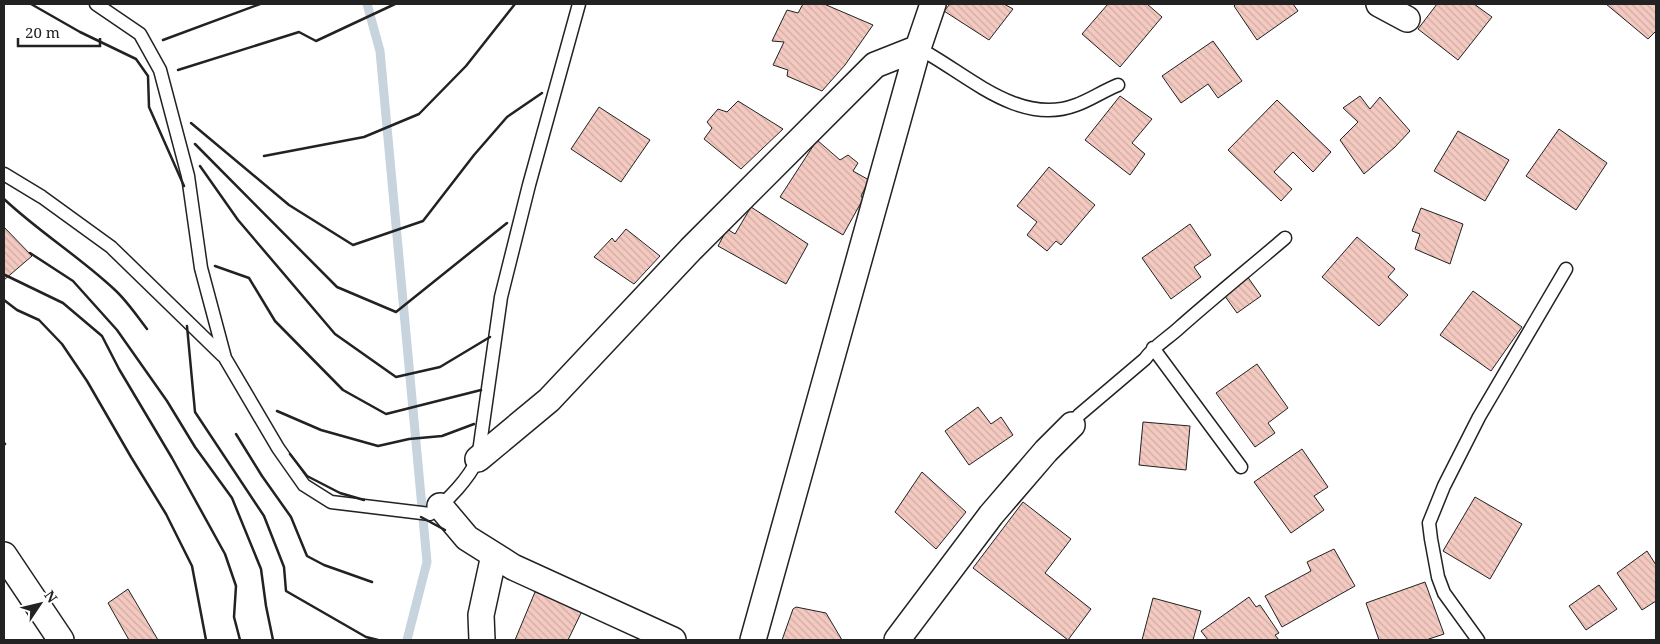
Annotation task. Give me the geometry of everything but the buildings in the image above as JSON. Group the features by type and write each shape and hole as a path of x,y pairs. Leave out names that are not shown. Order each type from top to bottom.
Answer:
{"street":[{"path":"753,640 918,48 933,4"},
{"path":"1379,4 1407,19"},
{"path":"478,459 548,400 691,249 875,64 918,48"},
{"path":"897,640 991,515 1046,451 1072,425"},
{"path":"440,506 468,538 513,567 673,640"},
{"path":"4,555 61,640"},
{"path":"482,640 481,614 494,555"}],"lane":[{"path":"96,4 140,34 160,70 188,176 201,268 225,358"},
{"path":"4,174 42,197 111,247 225,358 278,448 304,486 331,502 430,514 440,506 473,470 478,459 501,297 578,4"},
{"path":"918,48 932,55 977,86 1003,99 1038,110 1059,109 1076,105 1118,85"},
{"path":"1072,425 1079,415 1145,359 1153,348 1169,337 1286,238"},
{"path":"1478,640 1444,593 1438,577 1430,539 1429,522 1444,486 1478,417 1566,269"},
{"path":"1153,348 1241,467"}],"waterway":[{"path":"367,4 380,51 427,562 407,640"}],"wall":[{"path":"31,4 80,32 136,59 148,76 149,107 184,186"},
{"path":"163,40 260,4"},
{"path":"178,70 299,32 316,41 395,4"},
{"path":"264,156 364,137 419,114 466,66 515,4"},
{"path":"191,123 289,205 353,245 423,221 474,155 507,117 542,93"},
{"path":"195,144 337,287 396,312 507,223"},
{"path":"200,166 238,220 335,334 396,377 440,367 490,337"},
{"path":"4,199 115,290 147,329"},
{"path":"30,253 73,281 117,330 167,401 195,447 232,498 261,569 273,640"},
{"path":"215,266 249,278 275,321 343,390 386,414 481,390"},
{"path":"5,275 63,303 102,336 225,554 236,586 234,617 240,640"},
{"path":"4,300 17,310 39,320 62,344 87,381 166,514 192,566 206,640"},
{"path":"187,326 195,412 264,516 284,567 286,591 366,637 378,640"},
{"path":"277,411 321,430 378,446 409,439 442,436 474,424"},
{"path":"236,434 262,476 291,517 307,556 324,565 372,582"},
{"path":"290,454 307,476 340,493 364,500"},
{"path":"421,517 445,530"}]}
